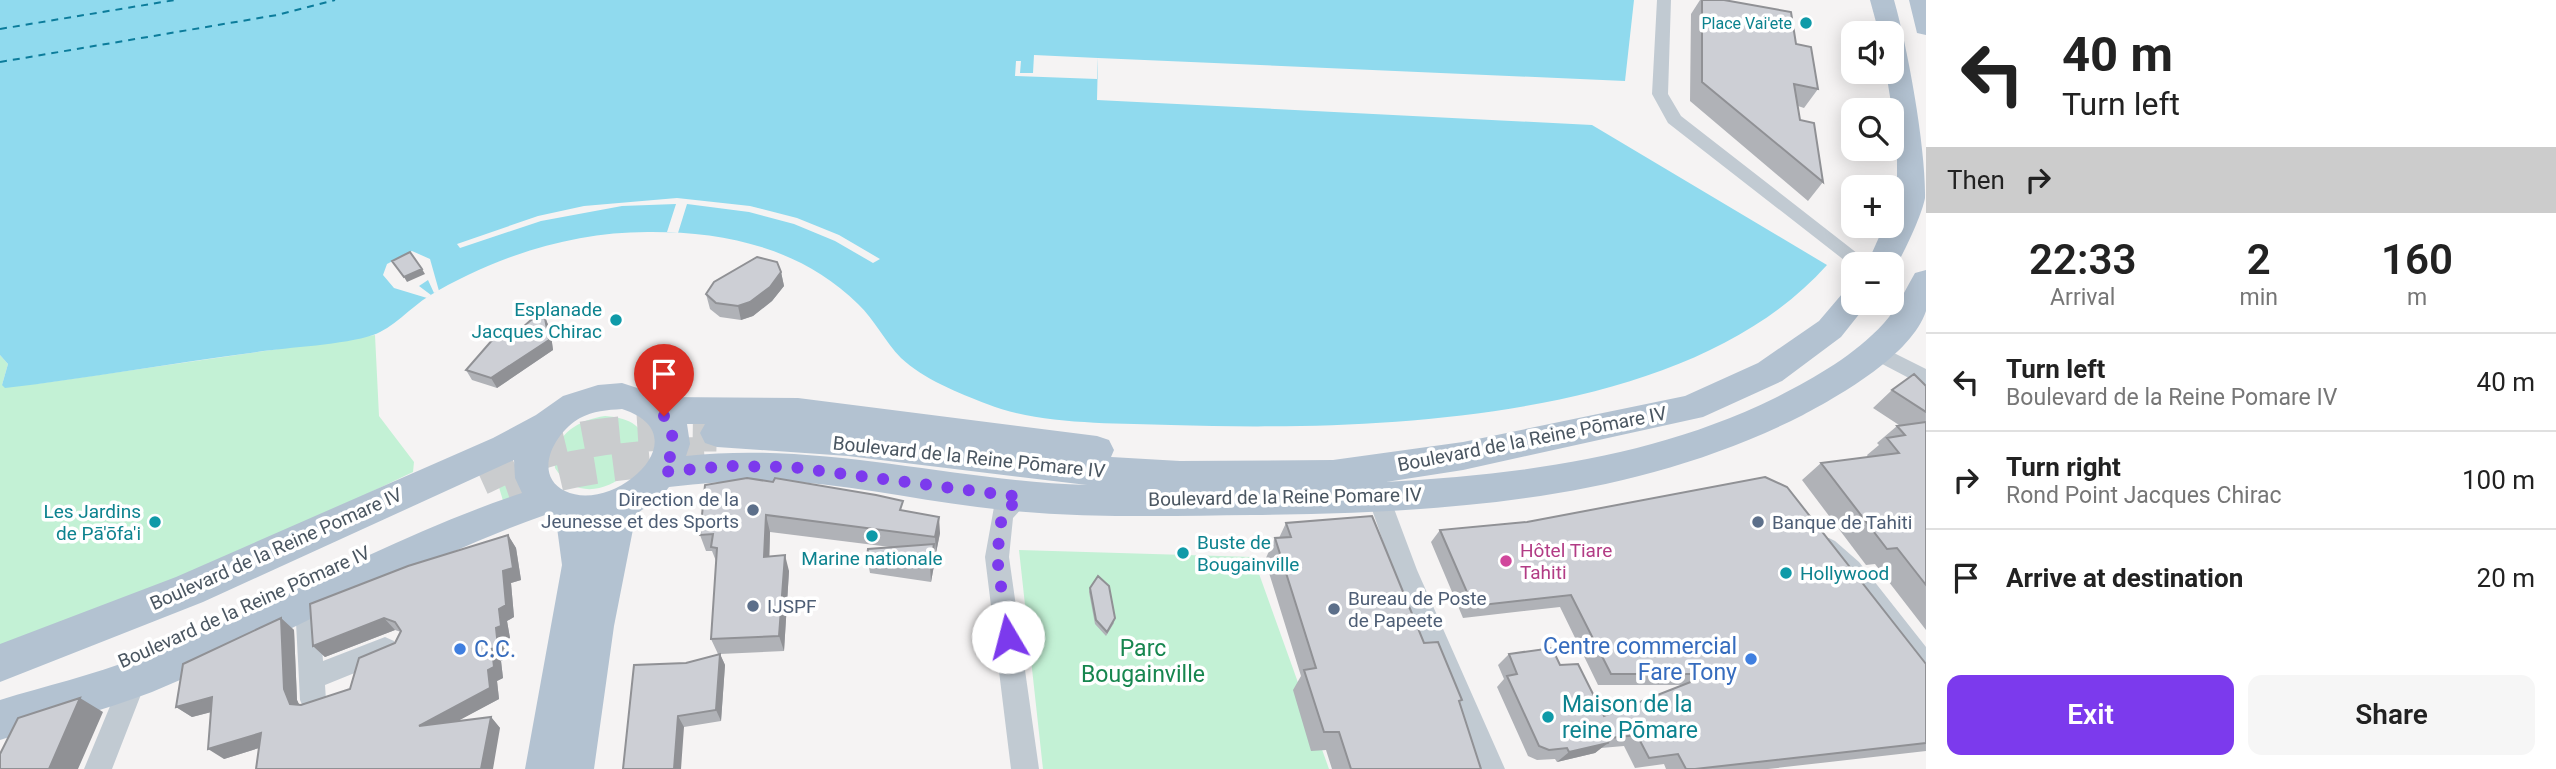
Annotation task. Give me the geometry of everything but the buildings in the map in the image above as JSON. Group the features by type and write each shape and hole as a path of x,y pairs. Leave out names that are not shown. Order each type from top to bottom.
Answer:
{"main road":[{"path":"1882,0 1888,21"},
{"path":"1921,0 1926,28"},
{"path":"1887,252 1911,198 1911,140 1901,84"},
{"name":"Boulevard de la Reine Pomare IV","path":"663,472 728,466 791,467 1021,497 1240,500 1379,498 1555,479 1653,460 1710,443 1780,414 1832,383 1896,331 1926,281"},
{"name":"Boulevard de la Reine Pōmare IV","path":"1240,500 1107,489 716,444 848,442 1023,465 1180,476 1333,475 1463,456 1691,408 1770,372 1830,329 1842,315"},
{"path":"604,397 639,399 659,410 669,423 673,438 672,456 663,472 640,495 620,505 591,511 560,504 535,486 530,469 536,442 548,425 569,409 604,397"},
{"name":"Boulevard de la Reine Pomare IV","path":"659,410 797,411 1085,448 1213,460 1463,456"},
{"name":"Boulevard de la Reine Pomare IV","path":"0,663 129,614 271,554 483,459 548,425"},
{"name":"Boulevard de la Reine Pōmare IV","path":"0,677 108,640 482,486 386,544 157,646 14,720"},
{"path":"14,720 134,679 307,603 467,527 560,504"},
{"path":"545,769 581,565 560,504"},
{"path":"573,769 594,626 620,505"}],"street":[{"path":"1664,0 1660,90 1666,108 1709,148 1846,252"},
{"path":"1874,351 1926,379"},
{"path":"1021,497 1002,514 997,557 1025,769"},
{"path":"1379,498 1405,570 1491,769"},
{"path":"1813,531 1853,568 1926,662"},
{"path":"307,603 313,689 396,644"},
{"path":"98,769 134,679"}],"green space":[{"name":"Les Jardins de Pā'ōfa'i","path":"375,335 379,416 414,462 413,472 165,590 0,653 0,355 8,364 2,385 36,384"},
{"path":"605,416 632,423 643,436 641,453 631,469 614,483 593,489 573,485 555,468 557,447 576,426"},
{"path":"513,451 511,481 518,499 504,504 498,484 499,456"},
{"name":"Parc Bougainville","path":"1019,550 1253,557 1329,769 1043,769"}],"water":[{"path":"0,0 1634,0 1625,81 1098,58 1097,100 1592,125 1827,265 1766,318 1693,358 1610,387 1521,407 1429,419 1338,425 1171,425 1078,422 1008,411 953,390 910,366 895,352 858,304 836,285 788,257 736,240 652,232 565,241 508,258 429,296 387,328 361,338 5,388 2,385 8,364 0,355"}],"pier":[{"path":"1034,55 1098,58 1097,79 1015,76 1016,61 1021,61 1020,73 1033,73"},
{"path":"677,198 750,206 797,218 839,235 880,259 873,263 835,241 794,224 749,212 687,204 678,233 667,232 676,204 622,206 541,221 460,248 457,244 538,216 584,206"},
{"path":"412,251 430,259 439,291 434,293 428,280 419,286 431,295 427,298 394,288 383,275 387,264"}],"ferry route":[{"path":"0,29 175,0"},
{"path":"0,62 277,15 335,0"}],"tunnel":[{"path":"480,477 532,453 583,440 650,433 717,433"},
{"path":"506,488 584,467 714,454"}],"place":[{"name":"Place Vai'ete","path":"1806,23"},
{"name":"Esplanade Jacques Chirac","path":"616,320"},
{"name":"Direction de la Jeunesse et des Sports","path":"753,510"},
{"name":"Les Jardins de Pā'ōfa'i","path":"155,522"},
{"name":"Banque de Tahiti","path":"1758,522"},
{"name":"Marine nationale","path":"872,536"},
{"name":"Buste de Bougainville","path":"1183,553"},
{"name":"Hôtel Tiare Tahiti","path":"1506,561"},
{"name":"Hollywood","path":"1786,573"},
{"name":"IJSPF","path":"753,606"},
{"name":"Bureau de Poste de Papeete","path":"1334,609"},
{"name":"C.C.","path":"460,649"},
{"name":"Centre commercial Fare Tony","path":"1751,659"},
{"name":"Maison de la reine Pōmare","path":"1548,717"}],"route":[{"path":"664,416 672,430 673,447 672,456 663,472 728,466 791,467 1021,497 1002,514 997,557 1008,637"}]}
